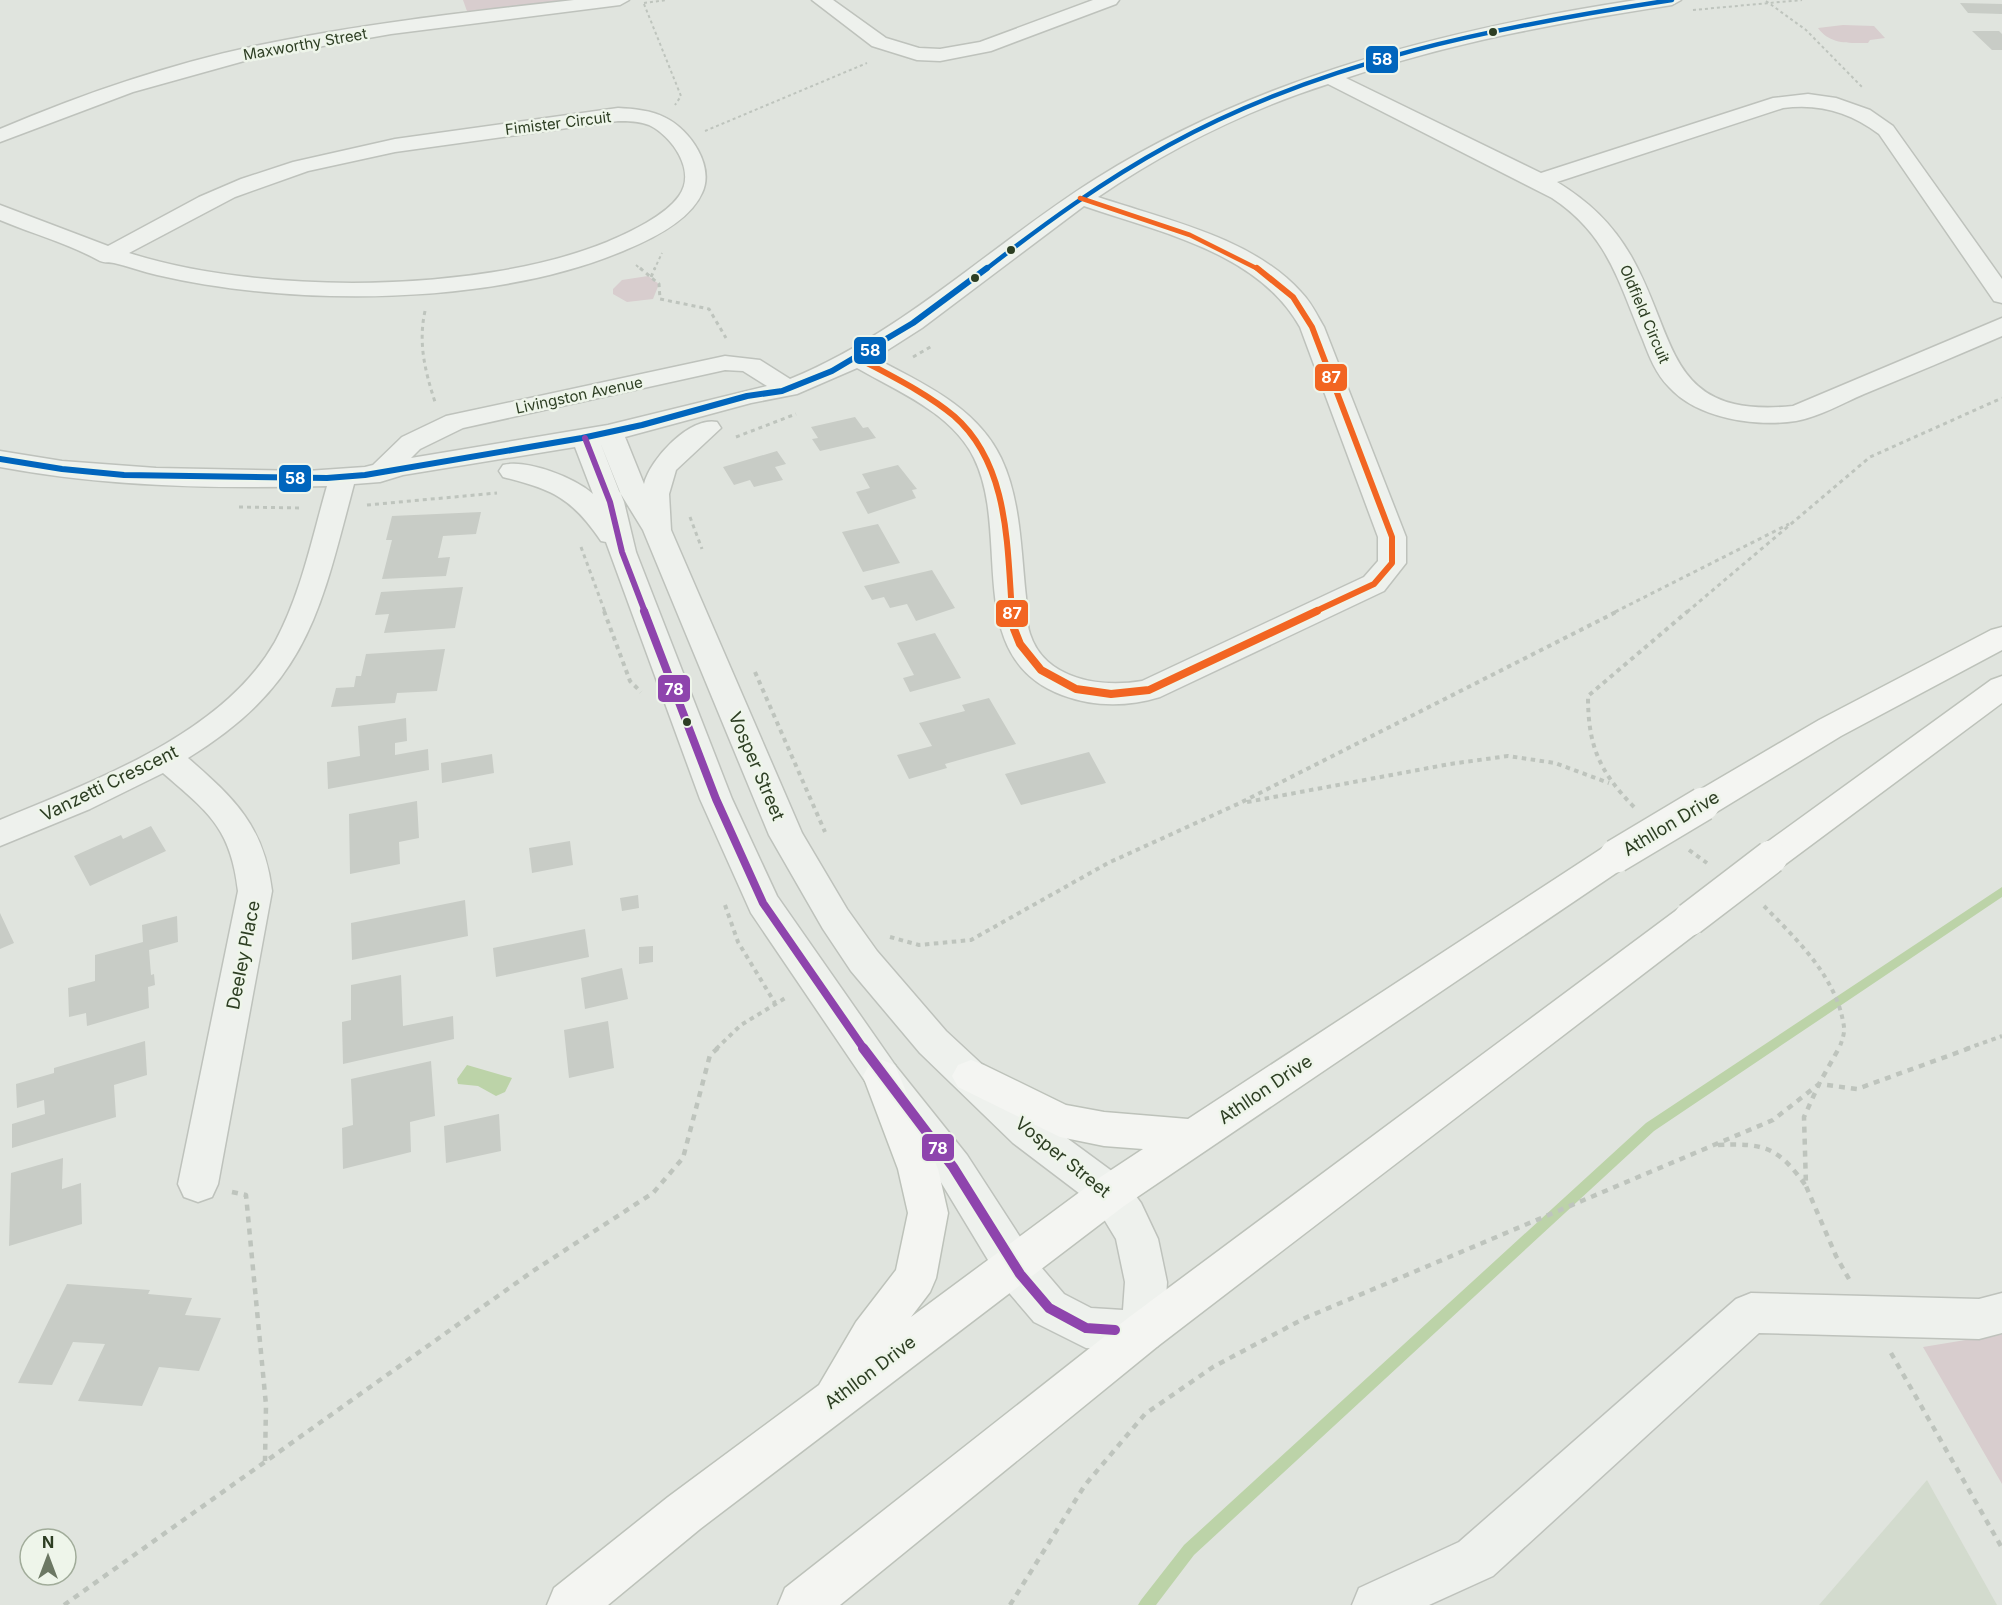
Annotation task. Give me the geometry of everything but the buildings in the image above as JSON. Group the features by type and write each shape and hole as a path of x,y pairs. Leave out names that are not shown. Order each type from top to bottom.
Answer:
{"main road":[{"name":"Athllon Drive","path":"571,1605 684,1513 1110,1193 1616,856 1830,728 2002,637"},
{"path":"802,1605 1143,1332 1771,857 2002,687"},
{"path":"971,1076 1060,1120 1104,1130 1194,1137"},
{"path":"831,1402 871,1336 915,1278 928,1213 918,1169 882,1077"}],"street":[{"name":"Maxworthy Street","path":"0,136 120,90 254,52 352,34 620,0"},
{"path":"821,0 879,42 898,50 940,55 963,53 1110,0"},
{"path":"1559,0 1576,14"},
{"path":"508,482 601,445 753,394 787,389 856,357 934,308 1080,198 1201,129 1263,101 1329,76 1418,48 1480,32 1576,14 1681,5"},
{"name":"Oldfield Circuit","path":"1329,76 1539,181 1570,199 1593,218 1624,264 1668,369 1684,386 1719,406 1756,416 1774,417 1798,413 1998,329 2002,325"},
{"path":"1539,181 1780,102 1809,101 1841,106 1862,114 1886,130 2002,296"},
{"name":"Fimister Circuit","path":"108,256 169,220 218,196 270,176 322,160 374,149 620,115 643,117 658,122 670,128 682,140"},
{"path":"0,212 108,256 204,278 258,284 353,287 432,284 534,272 615,248 668,217 690,196 695,174 682,140"},
{"path":"856,357 926,396 956,417 979,443 987,458 997,489 1016,636 1029,660 1040,671 1067,687 1100,696 1116,696 1149,690 1374,584 1392,563 1392,537 1312,327 1298,303 1266,273 1238,256 1080,198"},
{"name":"Livingston Avenue","path":"380,474 411,443 455,422 725,363 748,363 762,369 787,389"},
{"path":"657,530 653,499 660,471 676,452 719,434 765,409 776,402 787,389"},
{"path":"380,474 404,467 719,434"},
{"path":"601,445 610,502 622,552 716,799 763,903 882,1077 953,1167 1014,1264 1049,1308 1086,1328 1143,1332"},
{"name":"Vosper Street","path":"601,445 657,530 786,835 835,919 864,961 933,1042 1027,1131 1110,1193 1126,1216 1137,1239 1146,1282 1143,1332"},
{"path":"0,459 118,475 173,478 380,474 431,480 508,482 550,480 576,493 595,510 622,552"},
{"name":"Vanzetti Crescent","path":"0,834 106,788 166,758 238,706 257,687 287,647 305,608 343,476"},
{"name":"Deeley Place","path":"166,758 218,803 242,832 254,869 255,891 198,1184"},
{"path":"1376,1605 1476,1559 1751,1313 1979,1319 2002,1313"}],"path":[{"path":"643,0 681,96 668,115 658,122"},
{"path":"1681,5 1802,0"},
{"path":"682,140 898,50"},
{"path":"615,248 659,284 660,299 709,309 730,345"},
{"path":"432,284 420,330 422,365 435,404"},
{"path":"880,371 920,355 938,341"},
{"path":"1640,813 1610,784 1594,755 1587,724 1588,696 1672,622 1870,457 2002,398"},
{"path":"719,434 801,412"},
{"path":"229,507 265,509 334,507 508,482"},
{"path":"688,512 704,555"},
{"path":"887,935 903,943 947,945 971,940 1108,863 1240,803 1796,520"},
{"path":"579,542 630,681 646,698"},
{"path":"754,671 828,837"},
{"path":"1240,803 1450,764 1508,756 1556,763 1610,784"},
{"path":"1687,848 1715,869"},
{"path":"64,1605 533,1271 653,1193 682,1158 710,1054 741,1025 775,1003 738,942 723,899"},
{"path":"1762,904 1797,939 1829,981 1845,1029 1837,1054 1819,1084 1804,1117 1806,1186"},
{"path":"1010,1605 1093,1476 1145,1414 1213,1367 1305,1318 1773,1120 1819,1084 1857,1089 2002,1036"},
{"path":"1713,1145 1757,1143 1786,1157 1806,1186 1836,1256 2002,1548"},
{"path":"198,1184 246,1195 266,1406 265,1461"}],"shaded area":[{"path":"463,0 566,0 468,14"},
{"path":"1843,25 1874,26 1885,38 1870,40 1868,43 1841,42 1828,38 1818,28"},
{"path":"648,276 659,284 653,299 627,302 613,294 613,289 622,280"},
{"path":"467,1065 512,1078 505,1092 496,1096 478,1086 458,1084 457,1079"},
{"path":"2002,1334 2002,1484 1923,1347"},
{"path":"1927,1480 1997,1605 1819,1605"}],"waterway":[{"path":"1146,1605 1189,1550 1650,1127 2002,891"}],"transit line":[{"name":"58","path":"0,459 31,465 124,475 288,479 346,477 608,433 747,396 782,391 832,371 873,349 952,295 1028,236 1105,182 1170,144 1238,112 1307,84 1451,41 1598,11 1672,0"},
{"name":"87","path":"856,357 938,404 967,429 979,443 995,476 1003,517 1015,634 1036,666 1064,684 1099,694 1123,694 1149,690 1374,584 1392,563 1392,537 1312,327 1296,300 1269,276 1245,260 1218,247 1162,225 1080,198"},
{"name":"78","path":"585,438 610,502 622,552 716,799 763,903 882,1076 953,1167 1020,1274 1049,1308 1086,1328 1115,1330"}]}
